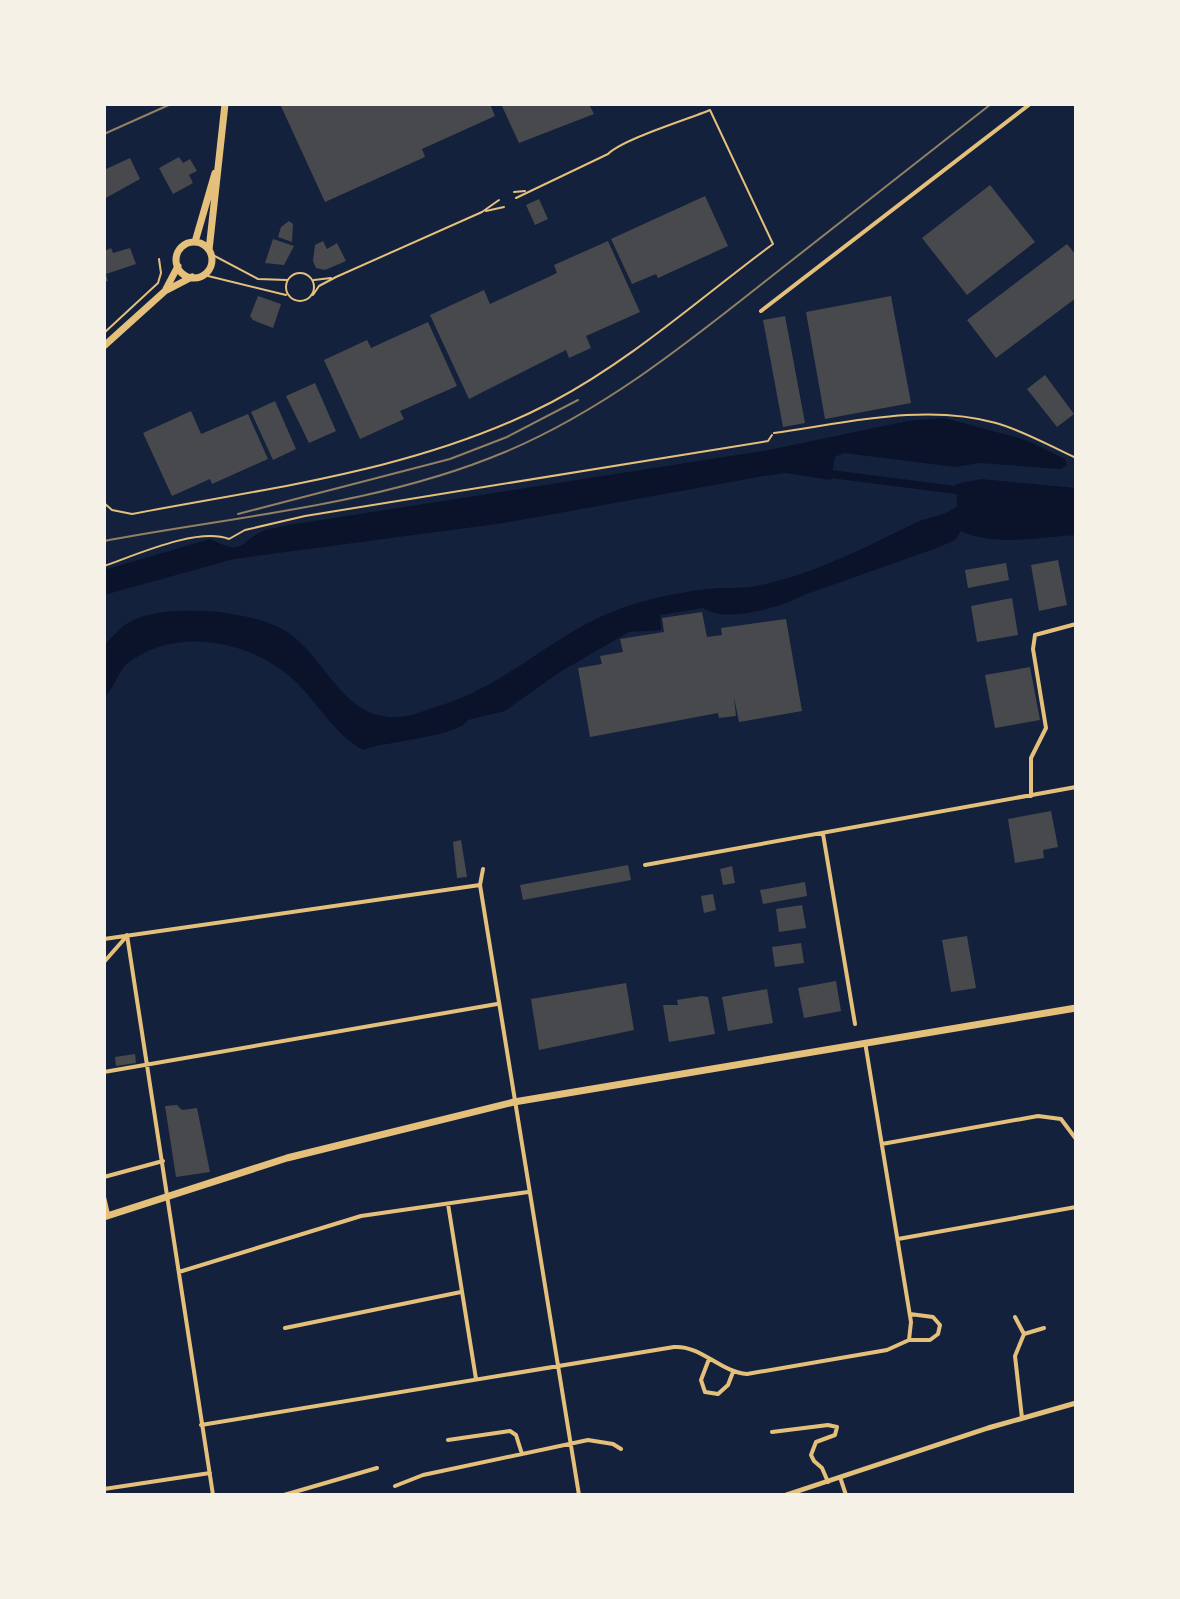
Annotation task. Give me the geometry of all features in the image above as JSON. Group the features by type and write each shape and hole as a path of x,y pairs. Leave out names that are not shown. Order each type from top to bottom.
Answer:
{"main road":[{"path":"104,346 165,291 192,277 204,275 211,266 225,104"},
{"path":"165,291 178,266 179,250 195,242 221,148"},
{"path":"195,242 210,252"},
{"path":"178,266 192,277"},
{"path":"106,1216 287,1158 514,1102 1076,1008"}],"street":[{"path":"761,311 1030,104"},
{"path":"1031,796 1031,758 1046,728 1033,649 1035,635 1076,624"},
{"path":"645,865 1076,787"},
{"path":"823,834 855,1024"},
{"path":"483,869 480,885 497,1004 579,1495"},
{"path":"104,939 480,885"},
{"path":"104,962 127,935"},
{"path":"127,935 213,1495"},
{"path":"104,1072 497,1004"},
{"path":"865,1042 910,1314 909,1340"},
{"path":"882,1144 1038,1116 1061,1119 1076,1139"},
{"path":"104,1177 163,1161"},
{"path":"179,1272 361,1216 528,1192"},
{"path":"104,1197 106,1216"},
{"path":"448,1204 476,1379"},
{"path":"898,1239 1076,1207"},
{"path":"285,1328 461,1292"},
{"path":"201,1425 674,1347 688,1347 733,1372 747,1374 887,1350 909,1340 930,1340 940,1330 933,1317 910,1314"},
{"path":"1015,1317 1024,1334"},
{"path":"1024,1334 1044,1328"},
{"path":"1022,1418 1015,1356 1024,1334"},
{"path":"709,1359 701,1380 705,1392 713,1395 723,1391 733,1372"},
{"path":"786,1495 1076,1403"},
{"path":"772,1432 828,1425 837,1427 835,1435 816,1442 812,1450 814,1461 828,1482"},
{"path":"448,1440 510,1431 516,1435 522,1454"},
{"path":"395,1486 423,1475 593,1440 621,1449"},
{"path":"284,1495 377,1468"},
{"path":"104,1489 210,1473"},
{"path":"840,1477 846,1495"}],"lane":[{"path":"104,503 112,510 132,514 395,462 467,438 550,403 626,359 773,244 710,110 634,141 618,143 608,154 516,198"},
{"path":"514,192 526,191"},
{"path":"482,212 499,200"},
{"path":"204,275 288,295 299,302 336,277 482,212 504,207"},
{"path":"210,252 258,279 288,280 304,273 313,280 336,277"},
{"path":"288,280 288,295"},
{"path":"313,280 313,295"},
{"path":"774,433 913,414 971,417 1022,432 1076,458"}],"path":[{"path":"104,333 158,283 161,273 159,259"},
{"path":"104,566 200,536 217,535 229,539 245,530 305,516 768,441 774,433"}],"water":[{"path":"944,418 1026,440 1065,459 1067,465 1061,469 979,463 955,467 844,453 835,457 831,480 786,473 504,523 234,559 104,595 104,570 210,539 235,547 263,531 289,525 769,450 907,421"},
{"path":"981,479 1076,488 1076,535 1002,540 961,531 955,540 937,548 768,609 725,614 703,608 660,615 661,630 629,632 560,672 505,711 468,720 462,726 437,735 363,750 336,728 281,669 239,649 216,643 193,641 148,651 125,666 104,698 106,643 122,627 143,616 162,612 205,611 248,617 282,629 310,653 334,683 361,708 378,715 411,715 482,688 568,634 614,611 685,592 756,586 836,560 919,521 952,510 957,506 956,484"}],"building":[{"path":"280,104 490,104 495,116 422,149 425,157 325,202"},
{"path":"501,104 589,104 594,114 519,143"},
{"path":"179,157 183,163 190,159 197,171 189,175 193,183 173,194 159,168"},
{"path":"130,158 140,179 104,199 104,170"},
{"path":"990,185 1035,242 967,295 922,238"},
{"path":"705,196 728,246 658,278 656,274 632,284 611,239"},
{"path":"539,199 548,219 535,225 526,205"},
{"path":"289,221 293,224 292,242 278,237 281,227"},
{"path":"273,239 294,246 284,265 265,263"},
{"path":"323,241 327,249 337,243 346,261 325,270 316,268 313,261 315,245"},
{"path":"608,241 640,312 586,336 591,348 569,358 566,350 469,399 430,315 484,290 490,304 557,273 554,265"},
{"path":"1067,244 1076,255 1076,298 996,358 967,320"},
{"path":"111,248 113,253 130,248 136,264 106,274 108,281 104,282 104,251"},
{"path":"258,296 281,304 273,328 250,316"},
{"path":"891,296 911,403 825,419 806,312"},
{"path":"785,316 805,423 783,427 763,320"},
{"path":"428,322 457,386 400,411 404,419 360,439 324,360 367,340 371,348"},
{"path":"1045,375 1074,414 1057,427 1027,389"},
{"path":"315,383 336,431 309,443 286,396"},
{"path":"275,401 296,449 273,460 251,412"},
{"path":"191,411 201,434 248,414 268,459 212,484 210,479 172,496 143,433"},
{"path":"1058,560 1067,605 1039,611 1031,565"},
{"path":"1006,563 1009,580 968,588 965,570"},
{"path":"1012,598 1018,635 977,642 971,606"},
{"path":"702,612 707,637 722,635 721,628 786,619 802,711 739,722 734,697 736,716 719,718 718,713 590,737 578,668 602,664 600,656 623,652 620,639 664,632 662,618"},
{"path":"1030,667 1040,720 995,728 985,675"},
{"path":"1051,811 1058,847 1043,850 1044,858 1015,863 1008,819"},
{"path":"461,840 467,877 457,878 453,842"},
{"path":"628,865 631,880 523,900 520,885"},
{"path":"732,866 735,883 723,885 720,869"},
{"path":"805,882 807,896 763,904 760,890"},
{"path":"713,894 716,910 704,913 701,896"},
{"path":"802,905 806,928 779,932 776,909"},
{"path":"967,936 976,988 951,992 942,940"},
{"path":"801,943 804,963 775,967 772,947"},
{"path":"836,981 841,1011 804,1018 798,988"},
{"path":"626,983 634,1030 539,1050 531,999"},
{"path":"767,989 773,1023 728,1031 722,997"},
{"path":"708,997 715,1034 669,1042 663,1005 678,1005 677,1000"},
{"path":"135,1054 136,1063 116,1066 115,1057"},
{"path":"177,1105 182,1110 197,1108 210,1172 176,1177 165,1106"}],"waterway":[{"path":"823,473 964,491"}],"tram line":[{"path":"238,514 450,459 507,437 578,400"}],"railway":[{"path":"104,134 171,104"},
{"path":"104,541 307,507 408,485 457,470 542,435 613,394 680,347 991,104"}]}
